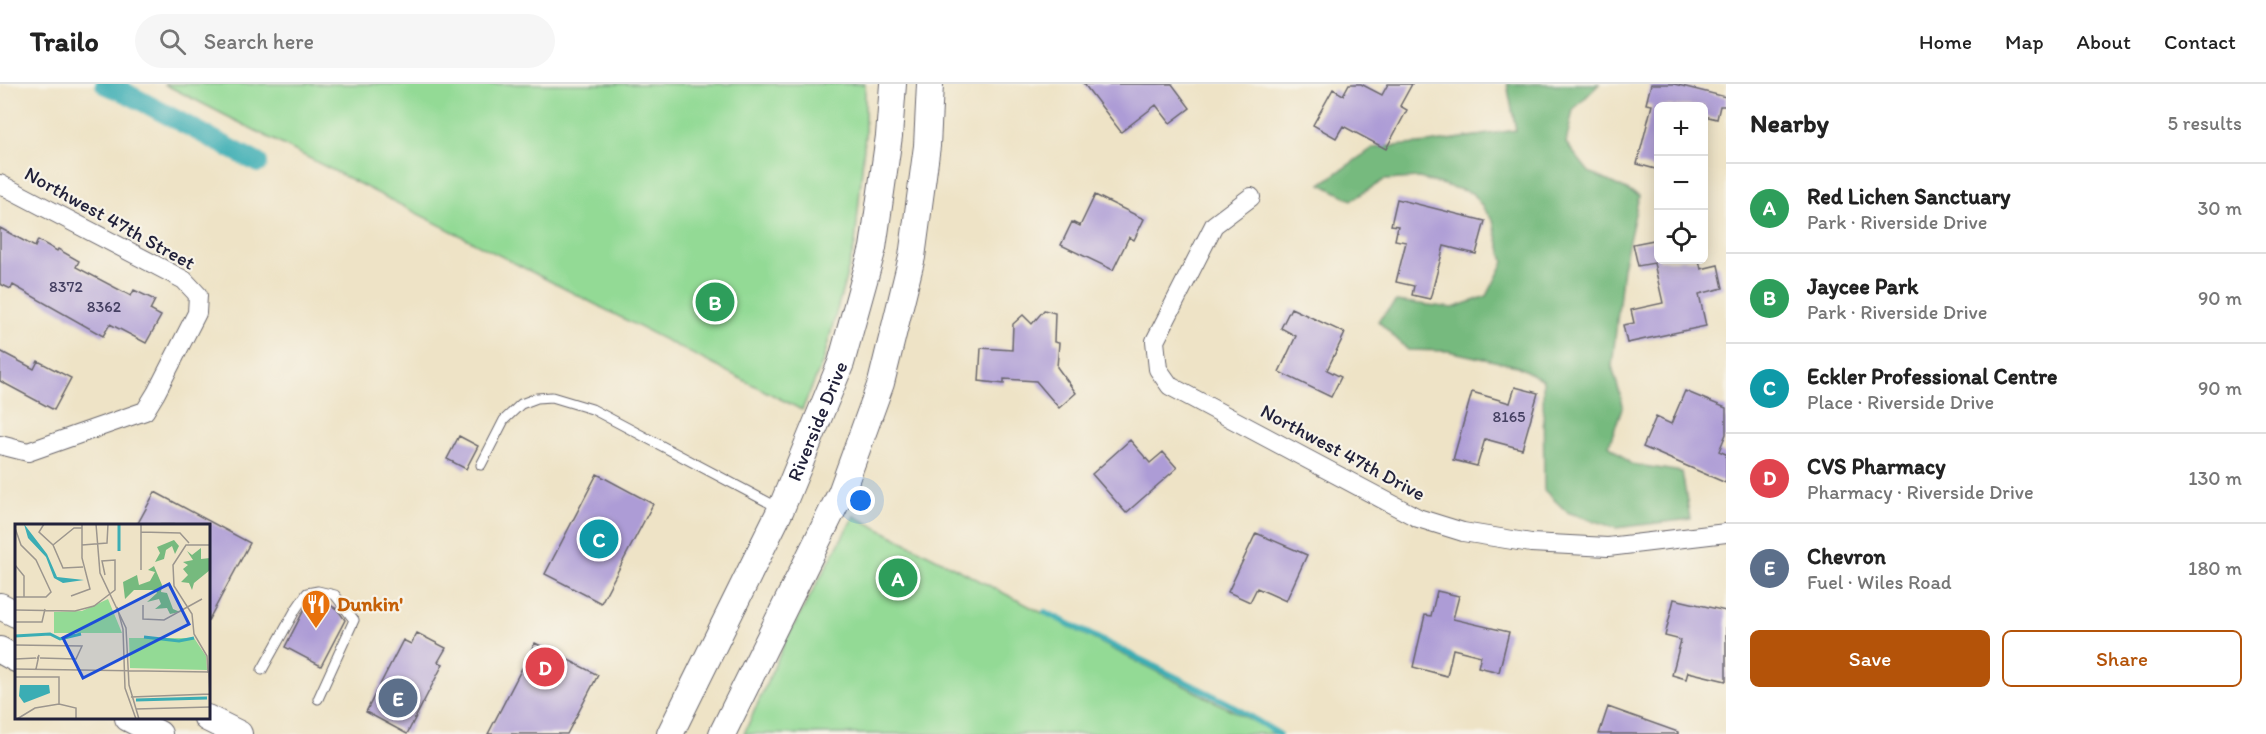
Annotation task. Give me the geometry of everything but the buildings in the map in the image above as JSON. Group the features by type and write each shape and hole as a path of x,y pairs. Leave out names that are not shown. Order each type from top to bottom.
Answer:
{"street":[{"name":"Riverside Drive","path":"670,734 781,509 841,363 873,248 889,136 893,84"},
{"path":"722,734 841,493 881,383 912,256 927,146 930,84"},
{"name":"Northwest 47th Street","path":"0,184 184,280 198,295 197,313 156,393 144,411 28,452 0,445"},
{"name":"Northwest 47th Drive","path":"1251,197 1214,225 1155,341 1158,369 1170,386 1418,518 1463,532 1531,543 1608,547 1726,532"},
{"path":"0,606 15,614"},
{"path":"0,650 15,658"},
{"path":"132,719 159,734"},
{"path":"210,719 239,734"}],"lane":[{"path":"481,465 504,420 520,404 537,398 552,397 576,402 592,409 781,509"},
{"path":"262,670 307,593 318,591 335,595 354,620 318,699"}],"green space":[{"path":"164,84 865,84 865,135 855,244 823,361 802,410"},
{"path":"1507,84 1599,84 1573,110 1566,143 1589,172 1639,196 1623,267 1612,366 1623,405 1609,445 1631,464 1682,472 1690,519 1616,528 1567,512 1544,490 1543,380 1517,366 1448,351 1408,350 1378,321 1396,301 1453,308 1487,296 1504,262 1493,221 1472,193 1419,178 1384,180 1352,200 1321,184 1373,148 1428,143 1516,130"},
{"path":"854,516 1278,734 744,734 786,640"}],"waterway":[{"path":"105,84 258,163"},
{"path":"1045,612 1226,702 1279,734"}],"place":[{"name":"Jaycee Park","path":"715,302"},
{"name":"Eckler Professional Centre","path":"599,539"},
{"name":"Red Lichen Sanctuary","path":"898,578"},
{"name":"Dunkin'","path":"316,630"},
{"name":"CVS Pharmacy","path":"545,667"},
{"name":"Chevron","path":"398,698"}]}
